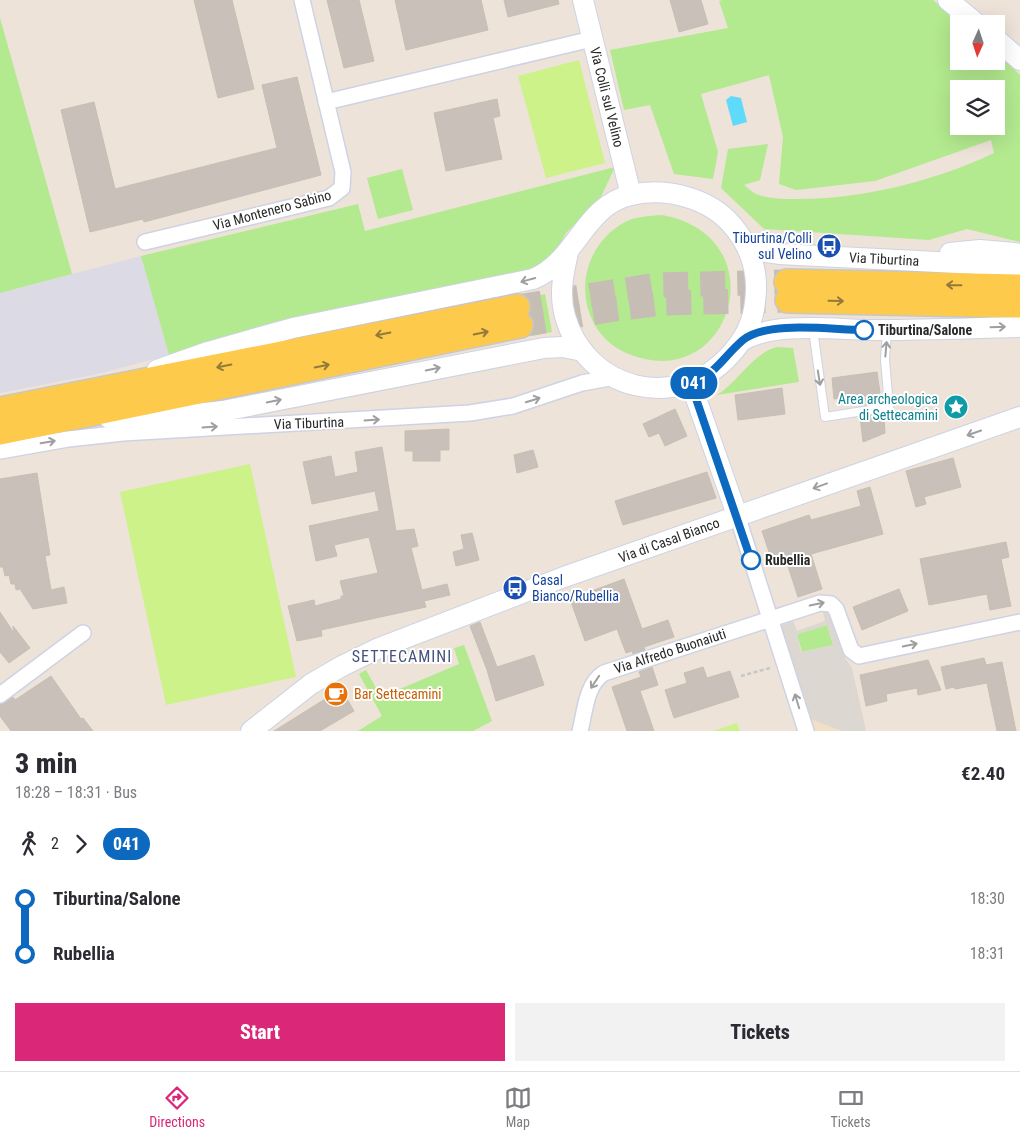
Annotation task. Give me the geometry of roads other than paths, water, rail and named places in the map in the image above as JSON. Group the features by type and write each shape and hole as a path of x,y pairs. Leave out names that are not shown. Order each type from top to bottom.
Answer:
{"main road":[{"name":"Via Tiburtina","path":"1020,287 788,291 1020,305"},
{"name":"Via Tiburtina","path":"0,410 519,316 0,432"}],"street":[{"name":"Via Montenero Sabino","path":"145,242 334,195 342,188 344,178 302,0"},
{"name":"Via Colli sul Velino","path":"582,0 631,195"},
{"path":"948,0 966,15"},
{"path":"326,102 592,38"},
{"path":"1005,47 1020,60"},
{"name":"Via Tiburtina","path":"109,389 208,352 286,330 533,279 553,268 568,253 596,214 631,195 672,194 703,203 729,222 748,249 754,265 756,296 750,324 742,341 717,368 691,384 656,389 633,385 600,368 583,351 570,329 563,308 562,283 568,253"},
{"name":"Via Tiburtina","path":"748,249 779,254 1020,268"},
{"path":"924,261 964,250 1020,254"},
{"name":"Via Tiburtina","path":"742,341 766,331 1020,326"},
{"name":"Via Tiburtina","path":"0,432 116,417 176,416 223,411 544,348 562,346 583,351"},
{"name":"Via Tiburtina","path":"0,451 60,440 114,434 470,413 512,406 582,382 615,377"},
{"path":"691,384 737,515 806,731"},
{"name":"Via di Casal Bianco","path":"255,730 311,684 379,648 564,577 1020,417"},
{"name":"Via Alfredo Buonaiuti","path":"580,731 592,684 604,673 820,603 831,604 837,611 851,650 856,655 862,656 1020,622"},
{"path":"0,695 83,633"}],"lane":[{"path":"813,329 825,417 889,407 885,360 888,330"}],"water":[{"path":"731,96 741,98 747,122 733,126 726,100"}],"tunnel":[{"path":"517,307 657,285 787,282"},
{"path":"520,325 662,303 788,300"}],"place":[{"name":"Tiburtina/Colli sul Velino","path":"829,246"},
{"name":"Tiburtina/Salone","path":"864,330"},
{"name":"Area archeologica di Settecamini","path":"956,407"},
{"name":"Rubellia","path":"751,560"},
{"name":"Casal Bianco/Rubellia","path":"515,588"},
{"name":"Bar Settecamini","path":"336,694"}],"district":[{"name":"SETTECAMINI","path":"402,656"}]}
